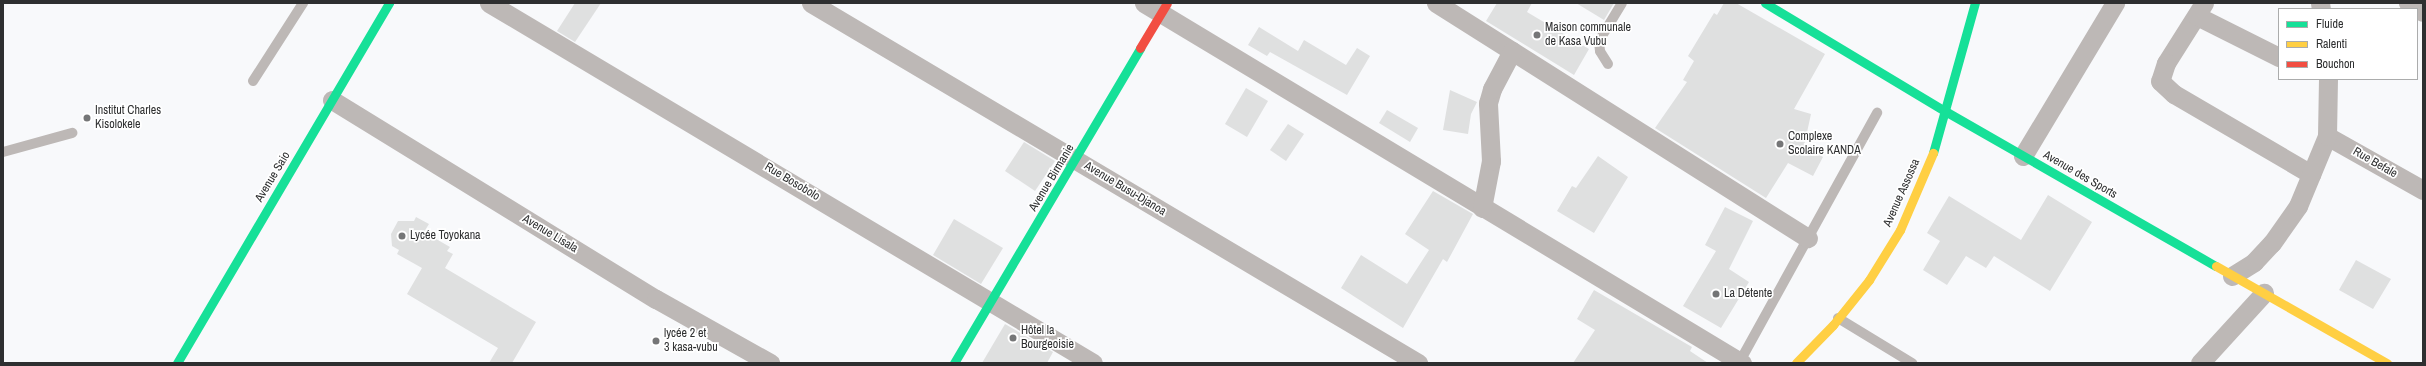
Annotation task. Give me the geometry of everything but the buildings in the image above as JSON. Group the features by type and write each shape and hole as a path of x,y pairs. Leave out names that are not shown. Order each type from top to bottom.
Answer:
{"street":[{"name":"Avenue Saio","path":"177,363 389,3"},
{"name":"Rue Bosobolo","path":"489,3 1093,363"},
{"name":"Avenue Busu-Djanoa","path":"811,3 1418,363"},
{"path":"1144,3 1164,8 1482,208 1740,363"},
{"path":"1436,3 1808,238"},
{"name":"Avenue des Sports","path":"1765,3 1945,111 2387,363"},
{"name":"Avenue Assossa","path":"1796,363 1838,318 1881,265 1897,236 1935,148 1975,3"},
{"path":"2023,156 2115,3"},
{"name":"Avenue Birmanie","path":"954,363 1077,160 1164,8"},
{"path":"2278,56 2200,10 2166,63 2160,81 2174,94 2311,174"},
{"path":"1482,208 1491,161 1488,103 1492,89 1512,51"},
{"path":"2232,276 2254,262 2272,243 2298,206 2327,136 2326,80"},
{"name":"Avenue Lisala","path":"332,100 656,299 770,363"},
{"name":"Rue Befale","path":"2327,136 2423,190"},
{"path":"2200,363 2264,294"}],"lane":[{"path":"253,81 303,3"},
{"path":"1608,64 1600,51 1599,41 1622,3"},
{"path":"1740,363 1877,113"},
{"path":"3,152 72,133"},
{"path":"1838,318 1912,363"}],"traffic: fast":[{"path":"177,363 389,3"},
{"path":"1765,3 1945,111 2216,266"},
{"path":"1933,153 1975,3"},
{"path":"954,363 1140,48"}],"traffic: slow":[{"path":"1796,363 1833,325 1869,280 1900,230 1933,153"},
{"path":"2216,266 2387,363"}],"traffic: jam":[{"path":"1140,48 1167,3"}],"place":[{"name":"Maison communale de Kasa Vubu","path":"1537,35"},
{"name":"Institut Charles Kisolokele","path":"87,118"},
{"name":"Complexe Scolaire KANDA","path":"1780,144"},
{"name":"Lycée Toyokana","path":"402,236"},
{"name":"La Détente","path":"1716,294"},
{"name":"Hôtel la Bourgeoisie","path":"1013,338"},
{"name":"lycée 2 et 3 kasa-vubu","path":"656,341"}]}
